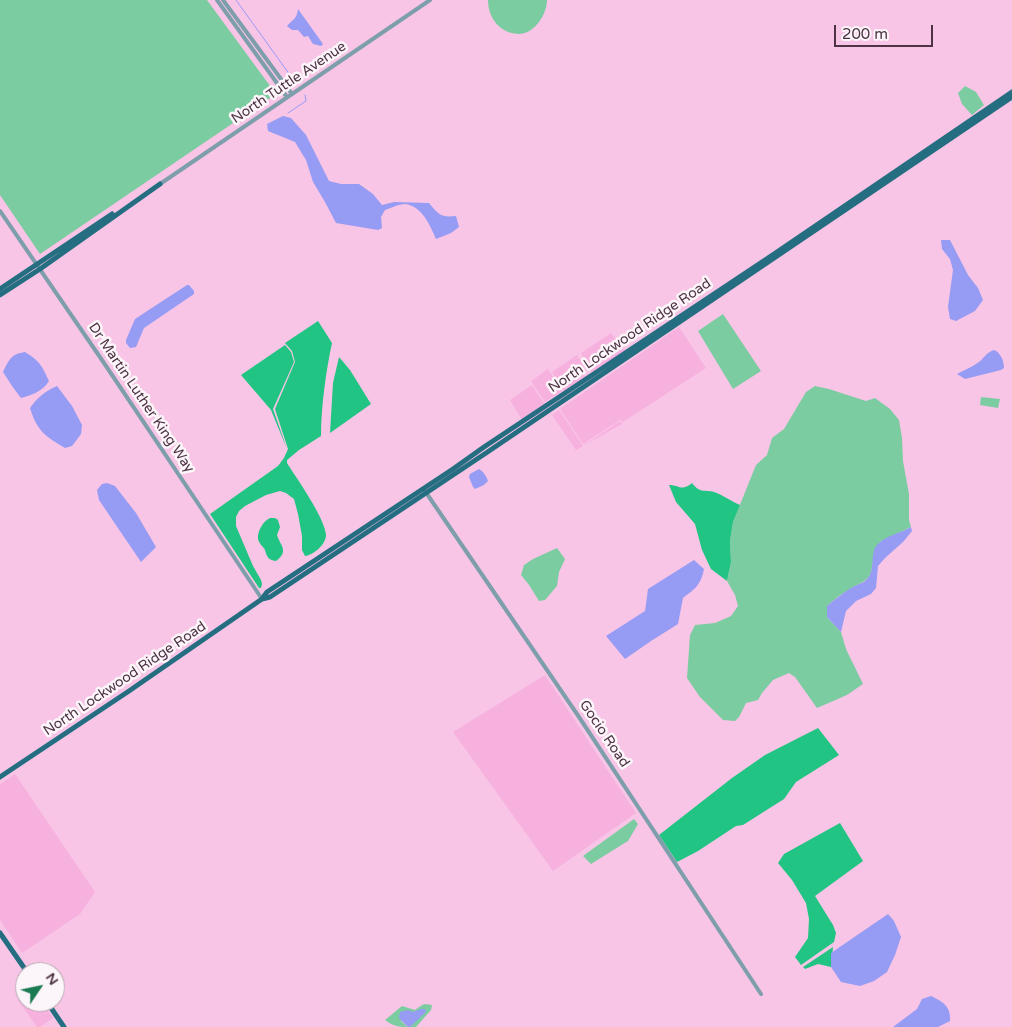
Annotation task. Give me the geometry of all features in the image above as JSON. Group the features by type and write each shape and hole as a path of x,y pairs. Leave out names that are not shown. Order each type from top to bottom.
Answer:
{"main road":[{"name":"North Lockwood Ridge Road","path":"0,777 262,599 270,597 483,450 1012,92"},
{"name":"North Lockwood Ridge Road","path":"424,491 464,468 483,450 1012,97"},
{"name":"North Tuttle Avenue","path":"0,296 82,234 160,184"},
{"name":"North Tuttle Avenue","path":"0,288 38,266"},
{"path":"0,933 20,962"},
{"path":"54,1012 64,1027"}],"street":[{"path":"217,0 287,97"},
{"path":"223,0 292,94"},
{"name":"North Tuttle Avenue","path":"160,184 430,0"},
{"name":"Dr Martin Luther King Way","path":"0,211 262,599"},
{"name":"Gocio Road","path":"424,491 579,717 761,994"}],"shaded area":[{"path":"679,327 706,368 623,422 620,420 583,444 560,409"},
{"path":"611,333 626,351 592,373 581,353"},
{"path":"577,355 587,370 584,371 584,376 588,373 589,375 522,420 510,400 532,385 544,403 564,391 552,372"},
{"path":"548,369 562,391 545,402 531,381"},
{"path":"559,410 583,446 620,421 622,424 576,450 552,415"},
{"path":"545,675 636,813 553,871 453,732"},
{"path":"15,774 95,892 80,914 22,953 0,920 0,784"},
{"path":"26,1012 49,1012 53,1018 37,1027"}],"green space":[{"path":"0,0 207,0 276,94 40,254 0,195"},
{"path":"488,0 547,0 545,11 539,22 531,30 520,34 507,31 496,24 490,13"},
{"path":"965,86 976,92 984,105 972,115 962,104 958,93"},
{"path":"723,314 761,371 733,389 698,331"},
{"path":"318,321 332,343 324,389 321,436 299,450 287,460 287,463 321,519 326,535 324,542 318,549 312,554 305,556 302,550 302,536 294,499 280,491 266,495 245,506 236,517 236,526 261,580 261,588 259,588 210,514 278,466 284,458 288,449 275,409 295,362 292,351 285,343"},
{"path":"285,345 291,352 294,362 273,409 287,449 271,410 241,375"},
{"path":"339,357 350,370 371,404 330,433 333,383"},
{"path":"815,386 866,401 875,398 890,409 899,420 903,461 909,494 909,520 911,527 880,542 868,578 827,606 827,617 841,632 846,649 863,684 847,695 817,708 795,677 789,673 773,680 758,700 746,703 735,721 723,720 700,697 687,678 690,635 695,625 715,623 731,616 738,606 735,595 727,581 731,562 730,541 733,522 756,465 767,455 772,438 784,429 806,392"},
{"path":"981,397 1000,399 998,408 980,405"},
{"path":"692,483 700,490 717,493 740,505 733,522 730,541 731,562 727,581 711,569 702,550 695,524 676,502 669,485 683,488"},
{"path":"270,518 278,520 280,527 277,535 283,552 276,561 268,558 258,539 261,527"},
{"path":"557,548 565,559 559,572 557,586 545,600 539,601 521,575 524,565"},
{"path":"818,728 839,755 796,782 784,799 743,825 736,826 698,851 677,862 659,835 732,778 765,755"},
{"path":"634,819 638,824 628,841 591,864 583,856"},
{"path":"840,823 863,861 815,896 836,933 834,942 801,965 795,957 808,938 809,919 806,903 792,880 778,863 784,854"},
{"path":"833,947 831,967 818,964 805,969 803,967"},
{"path":"425,1004 432,1005 431,1010 416,1027 409,1027 412,1025 416,1011 411,1012 401,1021 408,1027 396,1026 385,1020 402,1006 415,1010"}],"water":[{"path":"298,9 323,44 321,46 313,44 308,36 304,37 298,30 292,30 287,26 296,17"},
{"path":"283,116 291,118 306,135 329,181 341,184 359,184 373,194 382,205 394,202 429,203 440,214 456,216 459,227 451,233 436,239 421,212 405,204 385,210 381,217 382,228 378,230 336,223 313,182 306,160 295,142 268,131 267,124"},
{"path":"941,240 950,240 983,300 975,311 956,321 950,319 948,307 953,270 950,259 942,249"},
{"path":"187,285 194,291 194,294 144,328 136,347 130,348 126,340 135,319"},
{"path":"994,350 999,353 1003,360 1004,368 1001,370 965,379 957,374 976,364"},
{"path":"25,352 40,364 49,381 40,390 21,398 3,372 11,358 16,354"},
{"path":"57,386 72,406 82,425 81,434 72,446 65,448 52,440 39,428 30,408 42,395"},
{"path":"479,469 485,474 488,481 475,489 469,477 470,474"},
{"path":"107,483 115,486 136,513 156,547 141,562 99,500 97,490 102,484"},
{"path":"911,527 912,531 903,542 878,566 876,588 871,594 856,601 846,611 841,632 827,617 827,606 845,592 867,579 872,570 874,551 879,543"},
{"path":"694,560 704,569 703,574 697,586 683,598 678,624 625,659 606,636 645,611 648,589"},
{"path":"888,914 894,921 901,937 887,972 874,981 860,986 841,982 831,967 831,953"},
{"path":"931,996 948,1008 950,1021 938,1027 893,1027 917,1009 922,999"},
{"path":"425,1009 426,1012 410,1027 399,1018 400,1012 408,1010 413,1012"}],"waterway":[{"path":"236,0 295,82"},
{"path":"288,113 306,101 305,95"}]}
